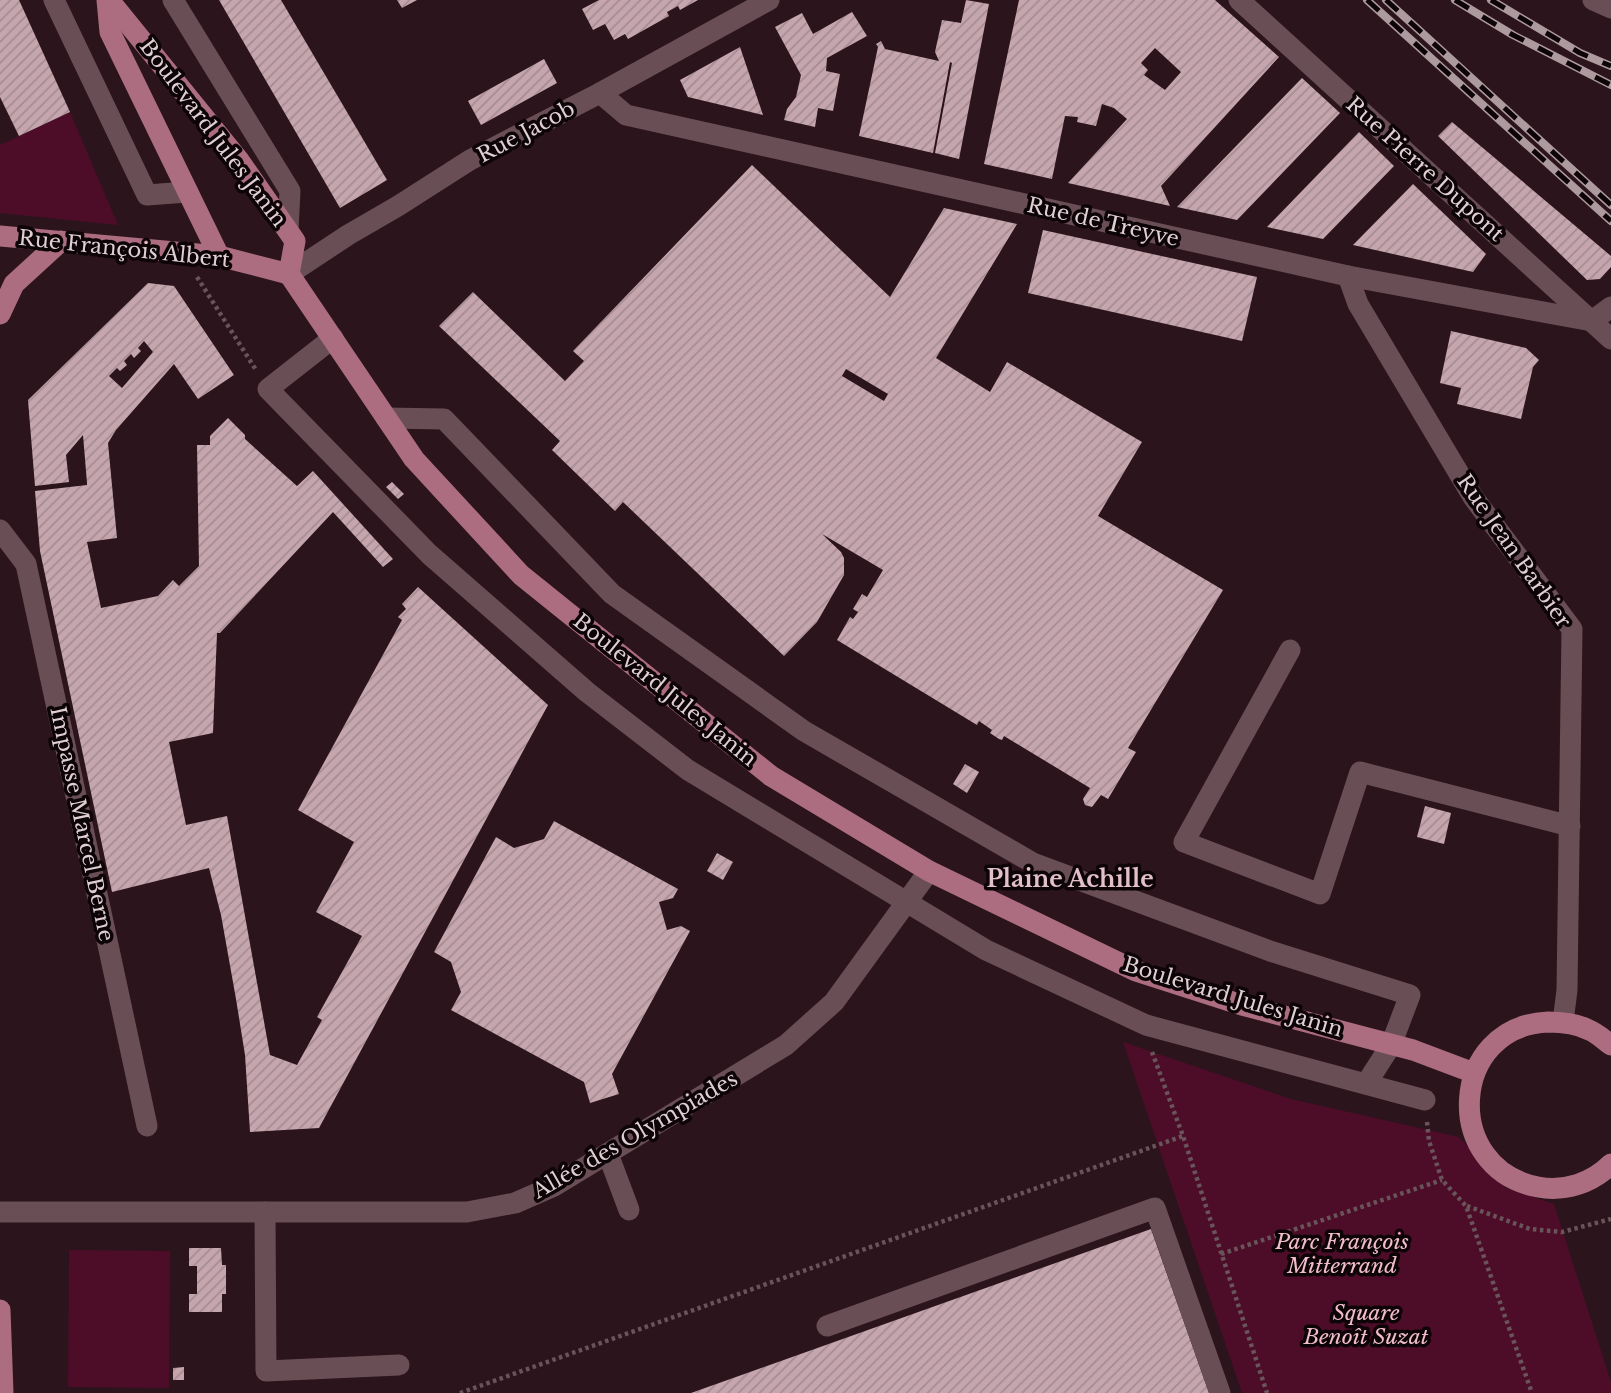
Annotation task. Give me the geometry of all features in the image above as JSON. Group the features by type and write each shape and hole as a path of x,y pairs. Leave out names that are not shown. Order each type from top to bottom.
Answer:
{"main road":[{"name":"Boulevard Jules Janin","path":"108,0 110,32 219,256"},
{"name":"Boulevard Jules Janin","path":"108,0 238,159 288,230 295,241 289,274 414,459 521,575 771,776 929,871 1136,971 1242,1005 1391,1045 1474,1073"},
{"name":"Rue François Albert","path":"0,236 219,256 289,274"},
{"path":"0,314 14,284 61,241"},
{"path":"1611,1045 1589,1029 1563,1022 1536,1023 1510,1032 1489,1049 1474,1073 1468,1099 1470,1126 1482,1152 1500,1171 1524,1184 1551,1189 1578,1185 1603,1172 1611,1164"},
{"path":"0,1310 4,1393"}],"street":[{"path":"54,0 148,195 187,192"},
{"path":"173,0 290,191 288,230"},
{"name":"Rue Jacob","path":"289,274 470,160 600,93 769,0"},
{"name":"Rue Pierre Dupont","path":"1239,0 1611,339"},
{"path":"1594,0 1611,8"},
{"name":"Rue de Treyve","path":"600,93 626,116 1348,276 1592,321"},
{"name":"Rue Jean Barbier","path":"1348,276 1358,304 1473,497 1572,629 1567,990 1563,1022"},
{"path":"1592,321 1611,307"},
{"path":"333,338 268,389 429,554 587,692 688,769 986,950 1146,1025 1425,1100"},
{"path":"386,418 444,419 612,594 804,731 1033,863 1270,951 1410,995 1391,1045 1366,1084"},
{"name":"Impasse Marcel Berne","path":"0,530 26,564 147,1126"},
{"path":"1290,650 1184,842 1320,894 1360,772 1570,826"},
{"name":"Allée des Olympiades","path":"0,1212 467,1212 515,1203 554,1186 786,1045 834,1002 929,871"},
{"path":"608,1154 629,1210"},
{"path":"827,1326 1155,1208 1220,1393"},
{"path":"265,1212 266,1370 399,1365"}],"path":[{"path":"180,252 268,389"},
{"path":"1425,1100 1429,1141 1443,1180 1466,1206 1532,1393"},
{"path":"460,1393 1183,1136 1267,1393"},
{"path":"1220,1254 1443,1180"},
{"path":"1466,1206 1506,1222 1562,1232 1611,1219"}],"green space":[{"path":"70,112 118,225 0,213 0,145"},
{"name":"Parc François Mitterrand","path":"1123,1042 1291,1099 1459,1137 1506,1188 1554,1204 1611,1382 1611,1393 1242,1393"},
{"path":"69,1250 170,1251 169,1388 68,1387"}],"building":[{"path":"0,0 19,0 70,112 19,136 0,97"},
{"path":"219,0 281,0 387,180 340,208"},
{"path":"397,0 417,0 402,8"},
{"path":"599,0 698,0 680,10 678,6 667,12 669,16 628,39 625,34 614,40 605,24 593,30 582,9"},
{"path":"966,0 989,4 959,159 935,153 952,63 950,62 933,153 859,136 878,47 876,44 881,41 885,49 939,61 935,52 942,20 961,23"},
{"path":"1019,0 1215,0 1279,57 1161,186 1170,206 1068,183 1127,119 1114,108 1102,104 1096,126 1077,122 1078,117 1065,116 1052,179 984,164","holes":["1155,48 1181,72 1165,90 1144,75 1148,70 1141,63"]},
{"path":"852,12 867,36 827,58 826,71 840,74 833,111 818,108 815,127 784,120 787,109 796,97 801,75 775,27 802,13 813,34"},
{"path":"740,47 763,115 688,97 680,80"},
{"path":"544,59 557,83 481,125 468,101"},
{"path":"1302,78 1340,113 1237,220 1177,207"},
{"path":"1452,122 1611,256 1611,267 1600,279 1587,280 1438,136"},
{"path":"1359,132 1394,166 1323,239 1267,227"},
{"path":"752,165 890,297 944,208 1017,224 936,358 990,392 1007,362 1142,442 1098,516 1223,590 1128,748 1136,752 1108,799 1101,795 1092,807 1085,805 1083,799 1090,788 1004,736 1002,740 999,739 979,721 977,725 837,640 850,617 853,619 858,612 853,609 862,594 867,597 883,570 822,534 841,552 844,558 844,575 817,622 784,656 623,502 615,511 552,450 560,441 439,326 473,292 565,381 584,361 573,351","holes":["846,369 888,394 884,401 842,376"]},
{"path":"1413,184 1486,254 1473,272 1353,245"},
{"path":"1043,230 1257,277 1242,341 1028,293"},
{"path":"148,283 174,286 234,375 198,399 174,364 116,430 108,443 117,538 87,542 101,608 158,596 173,580 179,586 199,566 197,445 210,445 210,436 228,418 245,435 245,439 297,486 313,471 393,559 383,567 333,512 220,633 217,633 213,733 169,742 186,825 227,816 270,1055 297,1065 322,1020 317,1017 362,936 316,912 354,842 298,810 402,620 398,617 406,609 402,604 418,587 548,705 319,1128 250,1132 245,1055 221,915 209,868 112,892 40,551 35,491 87,485 83,435 66,455 69,482 35,486 28,400","holes":["144,341 153,352 122,388 109,376 117,368 120,371 127,365 124,361 131,354 134,358 141,351 138,348"]},
{"path":"1451,331 1526,348 1539,360 1533,367 1521,419 1457,404 1461,388 1440,383"},
{"path":"392,482 404,494 398,499 386,487"},
{"path":"965,764 979,772 967,793 953,784"},
{"path":"1425,806 1451,813 1444,844 1417,837"},
{"path":"554,821 678,889 673,898 659,902 667,930 681,926 690,931 612,1074 619,1094 590,1103 584,1082 451,1010 461,992 451,962 434,952 496,837 514,848 544,839"},
{"path":"717,853 733,862 723,880 707,871"},
{"path":"1151,1229 1209,1393 691,1393"},
{"path":"189,1248 221,1248 222,1265 226,1265 226,1294 222,1294 222,1312 189,1312 189,1294 197,1294 197,1266 189,1266"},
{"path":"184,1367 184,1380 173,1380 173,1368"}],"railway":[{"path":"1367,0 1611,221"},
{"path":"1386,0 1611,205"},
{"path":"1455,0 1513,35 1611,85"},
{"path":"1491,0 1580,53 1611,66"}],"district":[{"name":"Plaine Achille","path":"1070,879"}],"park label":[{"name":"Square Benoît Suzat","path":"1366,1325"}]}
